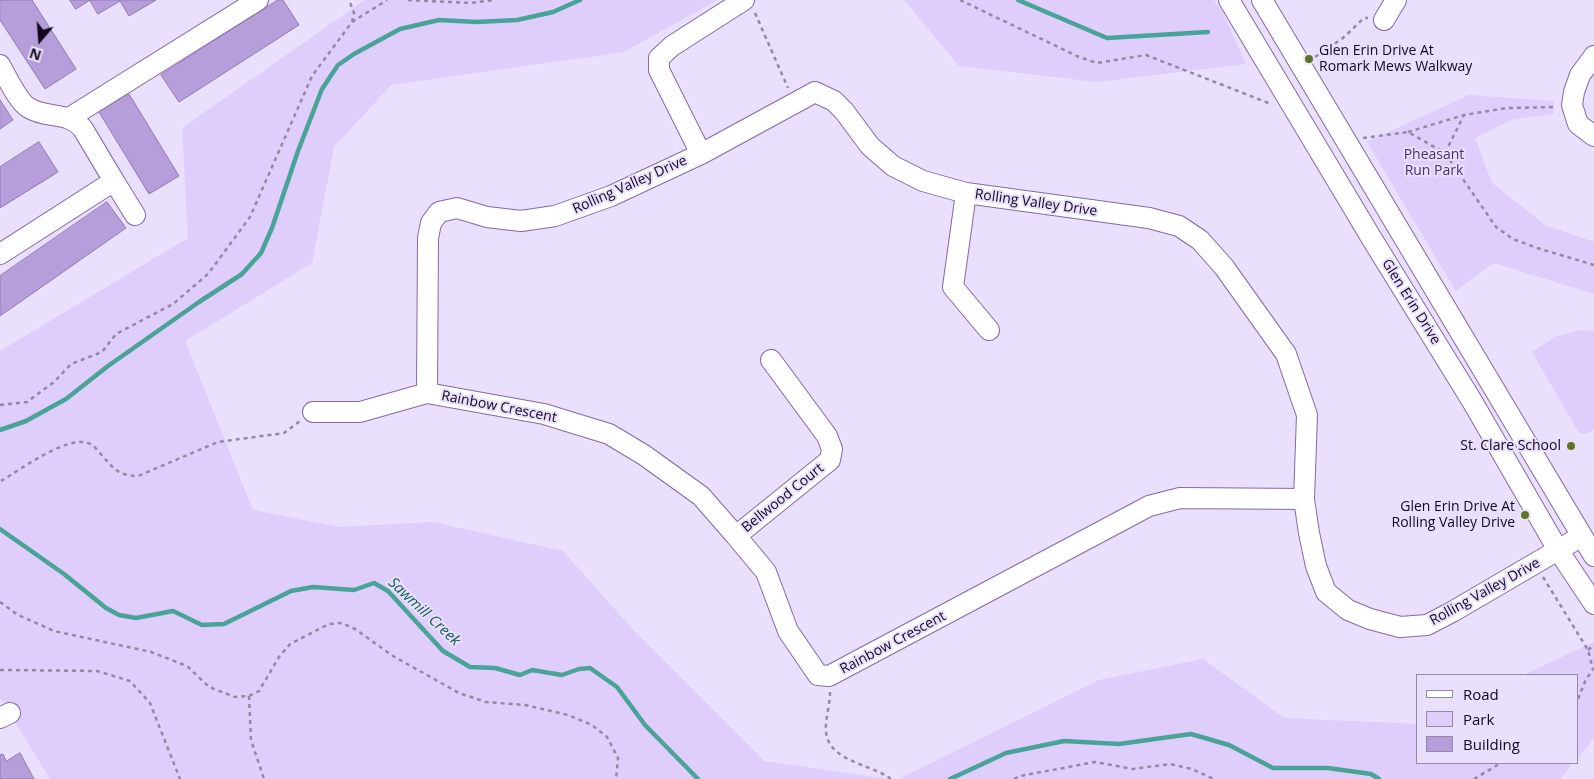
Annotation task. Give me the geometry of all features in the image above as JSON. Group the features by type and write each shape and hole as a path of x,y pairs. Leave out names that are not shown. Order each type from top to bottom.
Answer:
{"street":[{"path":"69,118 258,0"},
{"name":"Glen Erin Drive","path":"1229,0 1472,401 1558,550 1594,604"},
{"name":"Glen Erin Drive","path":"1262,0 1594,556"},
{"path":"1384,20 1396,0"},
{"path":"701,154 659,70 659,58 672,46 749,4"},
{"path":"1594,56 1580,75 1572,105 1578,124 1594,136"},
{"path":"0,67 26,106 35,111 69,118 78,122 135,215"},
{"name":"Rolling Valley Drive","path":"427,393 428,238 431,223 440,212 457,208 487,216 521,221 555,216 611,196 701,154 816,92 834,101 870,146 893,166 923,181 966,193 1149,218 1180,226 1200,240 1224,267 1286,354 1307,415 1304,498 1316,566 1326,592 1348,610 1370,619 1400,627 1427,625 1582,536"},
{"path":"0,254 114,181"},
{"path":"966,193 953,287 989,330"},
{"name":"Bellwood Court","path":"736,536 830,460 832,449 827,436 770,360"},
{"name":"Rainbow Crescent","path":"313,412 360,412 427,393 544,414 610,434 644,455 701,496 766,572 788,631 810,666 818,675 829,676 1149,506 1180,498 1304,498"}],"path":[{"path":"349,0 354,14 352,22"},
{"path":"0,405 27,402 54,382 71,364 102,352 116,334 173,304 208,274 250,217 312,76 352,22 387,0"},
{"path":"408,0 471,3 493,0"},
{"path":"960,0 1079,57 1097,63 1146,55 1273,104"},
{"path":"749,4 795,103"},
{"path":"1314,57 1343,38 1364,18 1384,20"},
{"path":"1363,138 1408,132 1464,115 1507,108 1558,107 1574,111"},
{"path":"1446,153 1464,115"},
{"path":"1408,132 1446,153 1496,227 1507,235 1537,248 1594,265"},
{"path":"1,481 56,448 76,442 92,444 112,466 125,476 138,476 218,442 284,433 313,412"},
{"path":"1534,564 1588,650 1594,669 1586,679 1579,696"},
{"path":"0,602 18,615 54,631 151,652 187,666 209,687 235,697 249,696 259,691 279,657 290,644 329,624 342,624 355,629 393,656 459,693 486,702 525,705 542,709 592,725 607,737 618,758 616,779"},
{"path":"1588,650 1594,645"},
{"path":"0,670 97,671 130,681 150,702 180,779"},
{"path":"832,675 826,733 830,744 842,756 891,779"},
{"path":"249,696 251,740 264,779"},
{"path":"1014,779 1020,776 1095,762 1134,769 1170,764 1192,769 1214,779"},
{"path":"1474,779 1499,764"}],"green space":[{"path":"365,0 717,0 624,52 391,85 334,147 312,263 185,341 253,510 339,527 433,522 563,551 636,633 764,761 888,779 50,779 0,698 0,351 188,238 182,128"},
{"path":"904,0 1214,0 1223,13 1246,64 1097,82 959,66"},
{"name":"Pheasant Run Park","path":"1469,95 1554,101 1554,114 1514,119 1475,138 1492,183 1545,225 1594,242 1594,294 1494,263 1456,291 1367,142"},
{"path":"1581,330 1594,331 1594,429 1586,434 1579,433 1532,352 1555,337"},
{"path":"1594,642 1594,738 1579,757 1579,674 1525,674"},
{"path":"1203,659 1284,718 1416,724 1416,764 1572,764 1560,779 899,779 1099,680"}],"building":[{"path":"0,0 32,0 76,69 45,89 0,20"},
{"path":"70,0 90,0 76,9"},
{"path":"90,0 156,0 129,16 120,1 98,14"},
{"path":"278,0 283,0 299,25 179,102 161,75"},
{"path":"129,94 179,176 149,194 99,112"},
{"path":"0,100 13,120 0,129"},
{"path":"39,142 58,172 0,208 0,167"},
{"path":"107,202 126,228 0,316 0,276"},
{"path":"20,753 34,779 0,779 0,755 3,754 6,761"}],"waterway":[{"path":"0,430 26,421 66,399 108,366 242,274 261,253 272,228 298,151 322,89 338,65 400,29 439,20 477,22 517,20 553,12 580,0"},
{"path":"1018,0 1107,38 1208,32"},
{"name":"Sawmill Creek","path":"0,529 64,574 106,608 119,615 136,618 173,611 202,625 224,624 291,591 313,587 354,590 374,583 388,591 443,651 470,667 495,668 520,675 532,670 562,675 579,669 590,668 617,687 645,725 698,779"},
{"name":"Sawmill Creek","path":"950,779 1006,753 1064,741 1119,744 1191,734 1229,745 1273,768 1328,768 1371,774 1379,779"}],"place":[{"name":"Glen Erin Drive At Romark Mews Walkway","path":"1309,59"},
{"name":"St. Clare School","path":"1571,446"},
{"name":"Glen Erin Drive At Rolling Valley Drive","path":"1525,515"}]}
